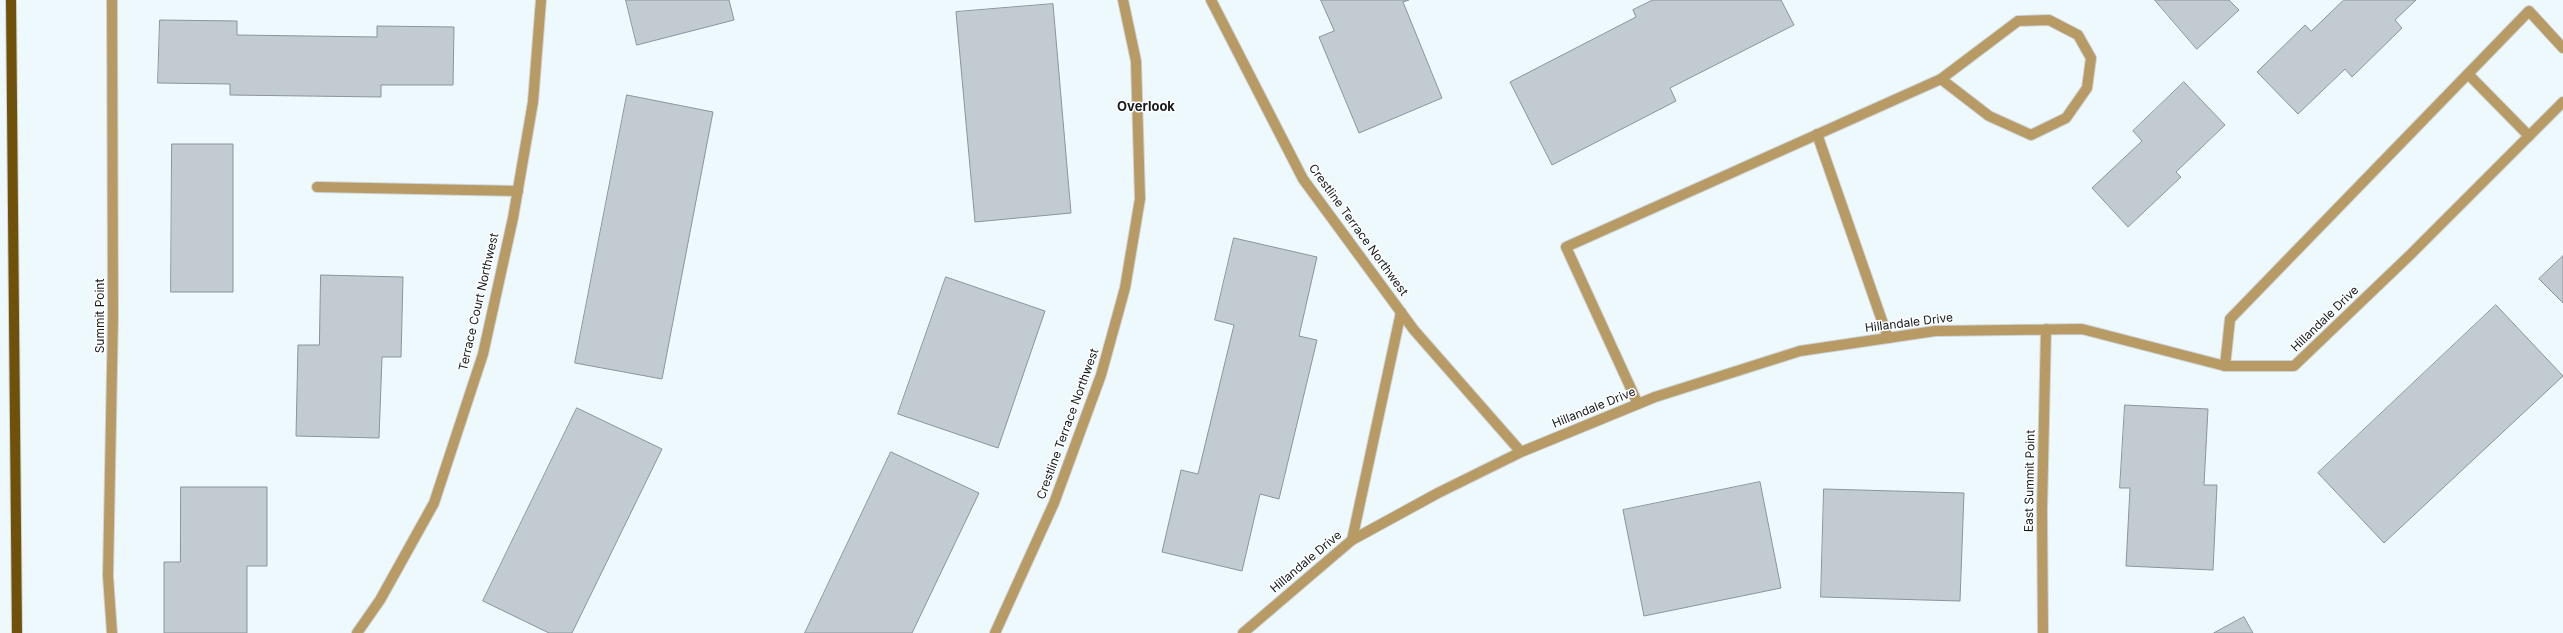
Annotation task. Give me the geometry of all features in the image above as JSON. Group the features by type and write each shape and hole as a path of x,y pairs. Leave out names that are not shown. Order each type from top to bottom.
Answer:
{"main road":[{"path":"11,0 18,633"}],"street":[{"name":"Summit Point","path":"112,0 114,316 108,576 112,633"},
{"name":"Terrace Court Northwest","path":"357,633 380,600 434,503 482,354 518,191 533,102 541,0"},
{"name":"Crestline Terrace Northwest","path":"994,633 1056,496 1101,375 1125,288 1140,199 1136,61 1123,0"},
{"name":"Crestline Terrace Northwest","path":"1211,0 1303,179 1401,312 1520,452"},
{"path":"2225,366 2230,319 2529,11 2563,48"},
{"path":"1638,404 1566,247 1941,79 2018,21 2049,20 2078,36 2091,58 2087,88 2066,118 2032,135 1989,116 1941,79"},
{"path":"2468,74 2529,136"},
{"name":"Hillandale Drive","path":"1243,633 1352,540 1520,452 1638,404 1800,351 1935,331 2082,329 2225,366 2294,366 2410,255 2563,102"},
{"path":"1817,134 1888,338"},
{"path":"317,187 518,191"},
{"path":"1352,540 1401,312"},
{"name":"East Summit Point","path":"2043,633 2042,510 2046,329"}],"building":[{"path":"626,0 729,0 734,20 637,45"},
{"path":"1321,0 1409,0 1403,2 1442,98 1359,133 1319,37 1334,31"},
{"path":"1653,0 1781,0 1794,25 1670,88 1676,101 1552,165 1510,82 1636,17 1633,10"},
{"path":"2155,0 2229,0 2239,10 2197,49"},
{"path":"2344,0 2416,0 2395,20 2402,28 2352,77 2345,69 2298,114 2257,72 2305,25 2311,31"},
{"path":"1053,4 1071,213 975,222 956,12"},
{"path":"160,20 237,21 237,35 377,37 377,26 454,27 453,85 381,85 381,97 230,95 230,84 158,83"},
{"path":"2184,82 2225,125 2176,172 2181,177 2128,227 2092,188 2142,141 2133,131"},
{"path":"627,95 713,112 662,379 575,363"},
{"path":"172,144 233,144 233,292 171,292"},
{"path":"1234,238 1317,257 1299,336 1317,340 1279,499 1260,494 1242,571 1162,552 1181,470 1198,474 1234,325 1215,320"},
{"path":"2563,256 2563,303 2539,279"},
{"path":"321,275 403,277 401,357 382,357 379,438 296,436 298,345 319,345"},
{"path":"946,277 1045,311 998,448 898,414"},
{"path":"2496,305 2563,376 2384,543 2318,473"},
{"path":"2125,405 2208,409 2204,485 2217,485 2213,570 2126,566 2130,488 2120,488"},
{"path":"577,408 662,449 572,633 549,633 483,601"},
{"path":"891,452 979,493 912,633 805,633"},
{"path":"1760,482 1781,588 1644,616 1623,510"},
{"path":"181,487 267,487 267,566 247,566 247,633 164,633 164,562 180,562"},
{"path":"1824,489 1964,493 1960,601 1821,597"},
{"path":"2244,617 2253,633 2214,633"}],"district":[{"name":"Overlook","path":"1146,107"}]}
